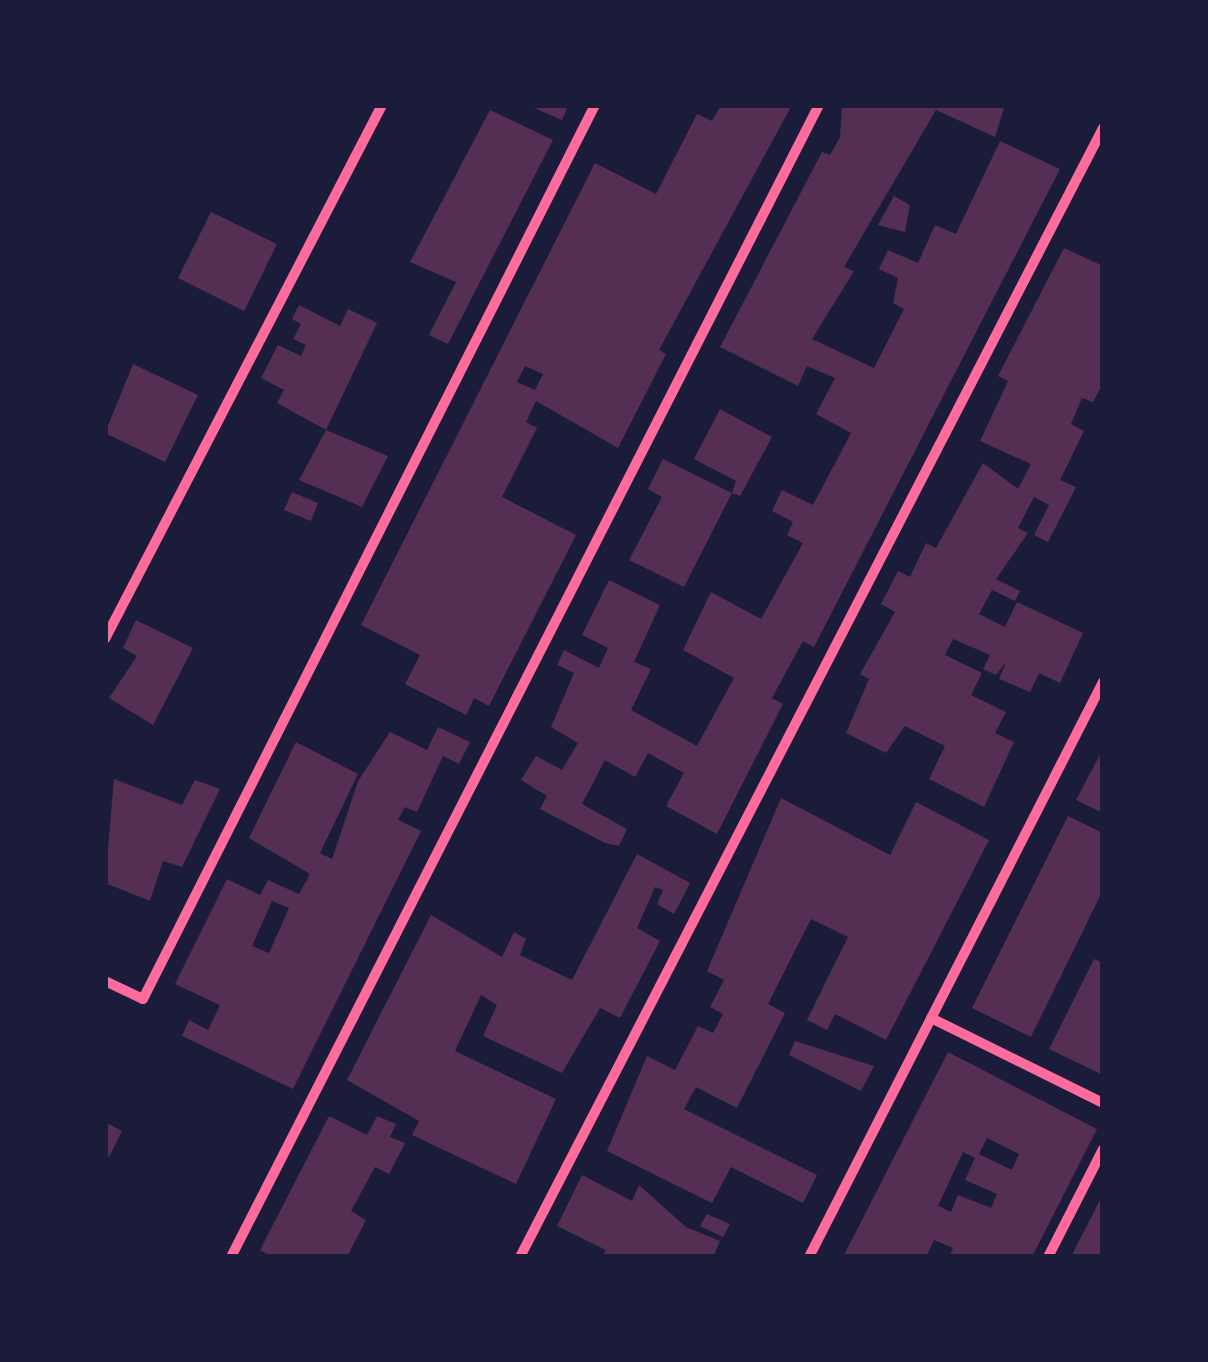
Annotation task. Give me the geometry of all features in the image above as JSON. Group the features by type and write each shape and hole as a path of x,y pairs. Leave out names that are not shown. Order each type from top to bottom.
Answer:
{"street":[{"path":"105,639 382,105"},
{"path":"105,982 143,999 596,105"},
{"path":"231,1257 819,105"},
{"path":"520,1257 1103,128"},
{"path":"809,1257 1103,682"},
{"path":"931,1018 1103,1103"},
{"path":"1048,1257 1103,1149"}],"building":[{"path":"527,105 568,105 562,120"},
{"path":"721,105 792,105 659,350 666,354 618,448 536,401 526,422 537,428 502,497 576,535 489,706 474,698 466,715 405,684 420,655 361,625 595,163 656,194 697,114 712,121","holes":["525,366 543,374 535,390 517,382"]},
{"path":"842,105 1005,105 995,137 936,110 844,267 854,271 812,339 874,368 904,309 893,303 898,278 879,269 888,250 918,263 935,225 956,234 1000,141 1060,169 814,647 803,641 772,698 783,704 717,834 666,806 684,773 648,753 635,777 605,760 582,804 627,829 619,846 605,843 540,809 547,796 521,780 536,756 562,770 578,743 551,727 574,673 557,665 564,650 599,668 608,648 582,635 609,580 660,605 634,662 651,669 631,710 697,746 734,678 683,650 711,592 761,619 803,543 787,535 793,522 772,511 782,490 813,505 851,433 816,414 835,378 807,366 798,386 720,347 822,152 830,155 840,137"},
{"path":"490,110 553,140 448,344 429,335 456,282 410,262"},
{"path":"894,196 910,205 905,232 878,225"},
{"path":"211,212 277,244 244,311 178,278"},
{"path":"1064,248 1103,266 1103,383 1093,402 1082,398 1071,424 1084,431 1060,480 1076,487 1048,542 1034,535 1049,505 1034,497 1018,528 1028,533 996,579 1020,591 1015,601 992,590 979,614 1005,627 1017,602 1083,633 1060,683 1039,673 1030,692 999,679 1006,662 996,675 983,669 990,655 953,639 945,655 982,673 971,695 1006,712 995,733 1014,742 984,807 929,779 945,746 905,726 886,753 846,733 869,679 860,674 895,612 881,604 898,571 910,577 926,543 936,548 983,463 1018,489 1031,464 980,441 1008,381 998,376"},
{"path":"299,305 340,326 348,309 377,323 326,430 277,403 284,390 261,378 278,345 301,356 306,345 293,339 301,324 292,319"},
{"path":"133,364 198,395 165,462 105,433"},
{"path":"720,409 772,437 740,496 732,493 736,481 694,459"},
{"path":"326,430 388,456 362,507 299,480"},
{"path":"663,459 732,493 684,587 629,560 662,497 648,489"},
{"path":"292,492 318,503 311,521 284,510"},
{"path":"136,620 193,648 153,725 109,698 137,656 123,648"},
{"path":"438,727 470,742 459,764 443,756 417,812 405,807 398,820 421,831 293,1089 182,1036 189,1020 208,1030 220,1005 175,984 227,879 260,895 268,880 299,894 310,874 249,838 296,742 358,774 320,853 332,859 358,781 390,732 427,750","holes":["272,901 289,908 269,953 252,946"]},
{"path":"1103,749 1103,813 1076,800"},
{"path":"114,779 182,805 195,780 220,789 182,867 163,861 150,901 105,883"},
{"path":"781,798 890,855 916,802 989,840 886,1040 835,1014 827,1030 807,1020 848,937 811,919 768,1004 785,1013 737,1108 696,1087 684,1109 817,1175 803,1203 731,1167 712,1203 607,1151 647,1056 675,1070 698,1026 713,1033 723,1014 710,1007 724,980 707,971"},
{"path":"1068,816 1103,833 1103,890 1031,1037 972,1008"},
{"path":"637,854 690,883 674,914 657,904 663,890 655,887 637,928 660,941 620,1018 600,1008 562,1073 483,1036 497,1005 481,995 455,1051 556,1099 516,1184 412,1135 419,1121 347,1080 431,915 502,957 514,932 526,939 520,955 572,980"},
{"path":"1094,959 1103,963 1103,1075 1049,1049"},
{"path":"795,1041 874,1066 861,1091 789,1055"},
{"path":"948,1052 1097,1129 1032,1257 949,1257 953,1248 934,1240 926,1257 843,1257","holes":["987,1138 1019,1154 1012,1170 979,1154","963,1152 975,1158 965,1180 997,1194 991,1208 958,1195 951,1212 938,1206"]},
{"path":"329,1116 367,1135 377,1116 396,1124 390,1137 405,1143 389,1174 375,1167 351,1211 366,1220 347,1257 273,1257 260,1250"},
{"path":"105,1122 122,1131 109,1157 105,1155"},
{"path":"582,1175 632,1201 639,1185 686,1227 720,1241 713,1257 602,1257 606,1250 557,1226"},
{"path":"1103,1194 1103,1257 1071,1257"},
{"path":"707,1214 730,1224 723,1237 700,1226"}]}
